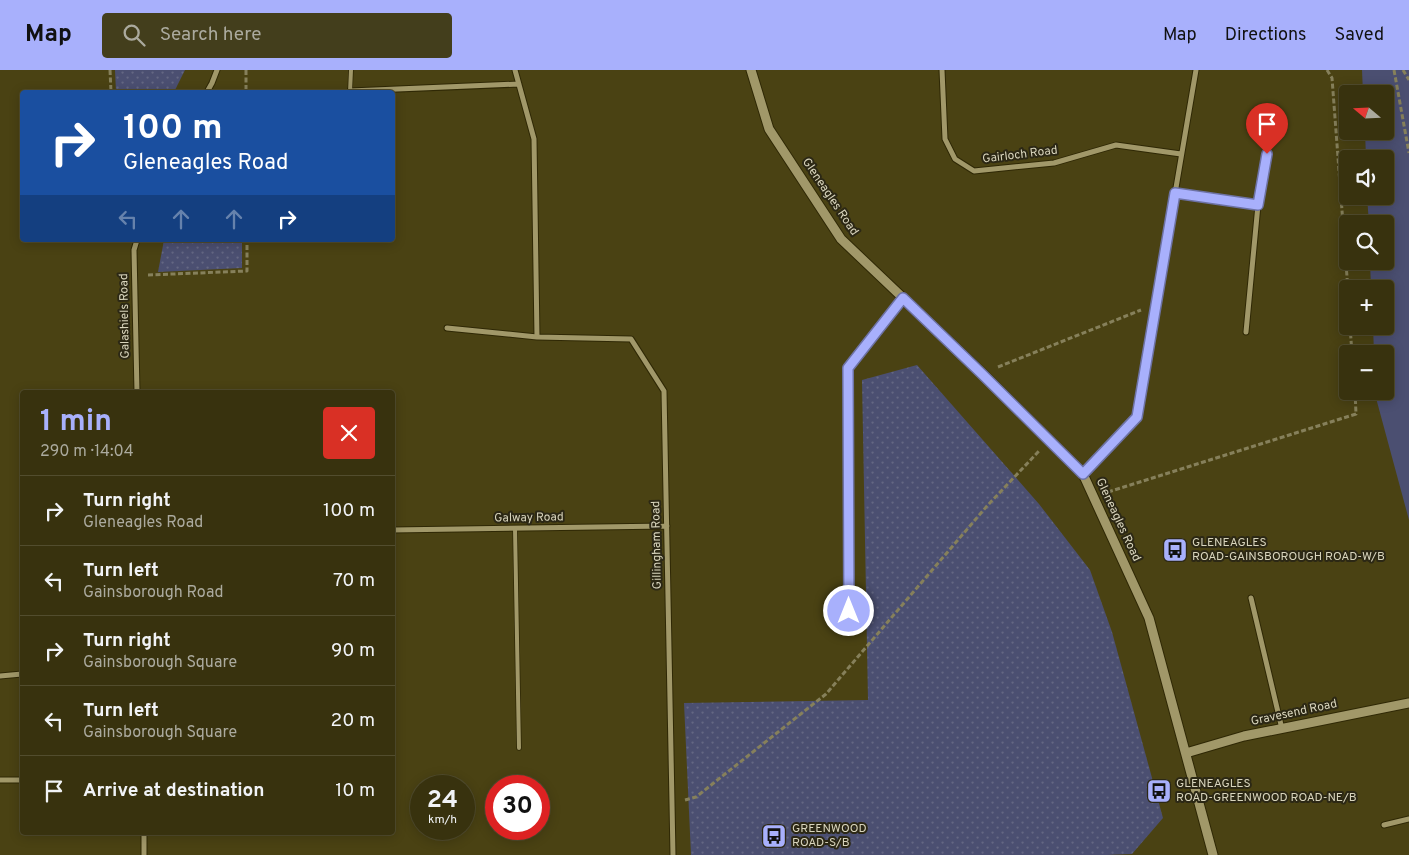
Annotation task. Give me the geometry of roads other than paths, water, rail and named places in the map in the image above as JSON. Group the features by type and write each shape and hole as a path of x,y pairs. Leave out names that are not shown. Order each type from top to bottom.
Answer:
{"street":[{"path":"209,90 217,70"},
{"path":"515,70 534,139 536,337"},
{"name":"Gleneagles Road","path":"751,70 769,129 841,240 982,374 1083,474 1149,618 1213,855"},
{"name":"Gairloch Road","path":"942,70 945,140 955,159 974,172 1054,163 1116,145 1181,154"},
{"path":"1083,474 1137,417 1196,70"},
{"path":"392,90 519,84"},
{"path":"1246,332 1258,205 1267,154"},
{"path":"1175,193 1258,205"},
{"name":"Galashiels Road","path":"136,242 134,250 136,390"},
{"path":"849,611 848,368 903,298"},
{"name":"Gillingham Road","path":"447,328 536,337 631,339 664,390 673,855"},
{"name":"Galway Road","path":"395,530 667,526"},
{"path":"1251,598 1282,729"},
{"path":"0,676 20,674"},
{"name":"Gravesend Road","path":"1186,753 1244,736 1409,702"},
{"path":"0,780 20,780"},
{"path":"1384,825 1409,819"},
{"path":"144,835 144,855"}],"lane":[{"path":"350,90 351,70"},
{"path":"515,528 519,748"}],"place":[{"name":"GLENEAGLES ROAD-GAINSBOROUGH ROAD-W/B","path":"1175,550"},
{"name":"GLENEAGLES ROAD-GREENWOOD ROAD-NE/B","path":"1159,791"},
{"name":"GREENWOOD ROAD-S/B","path":"774,836"}]}
